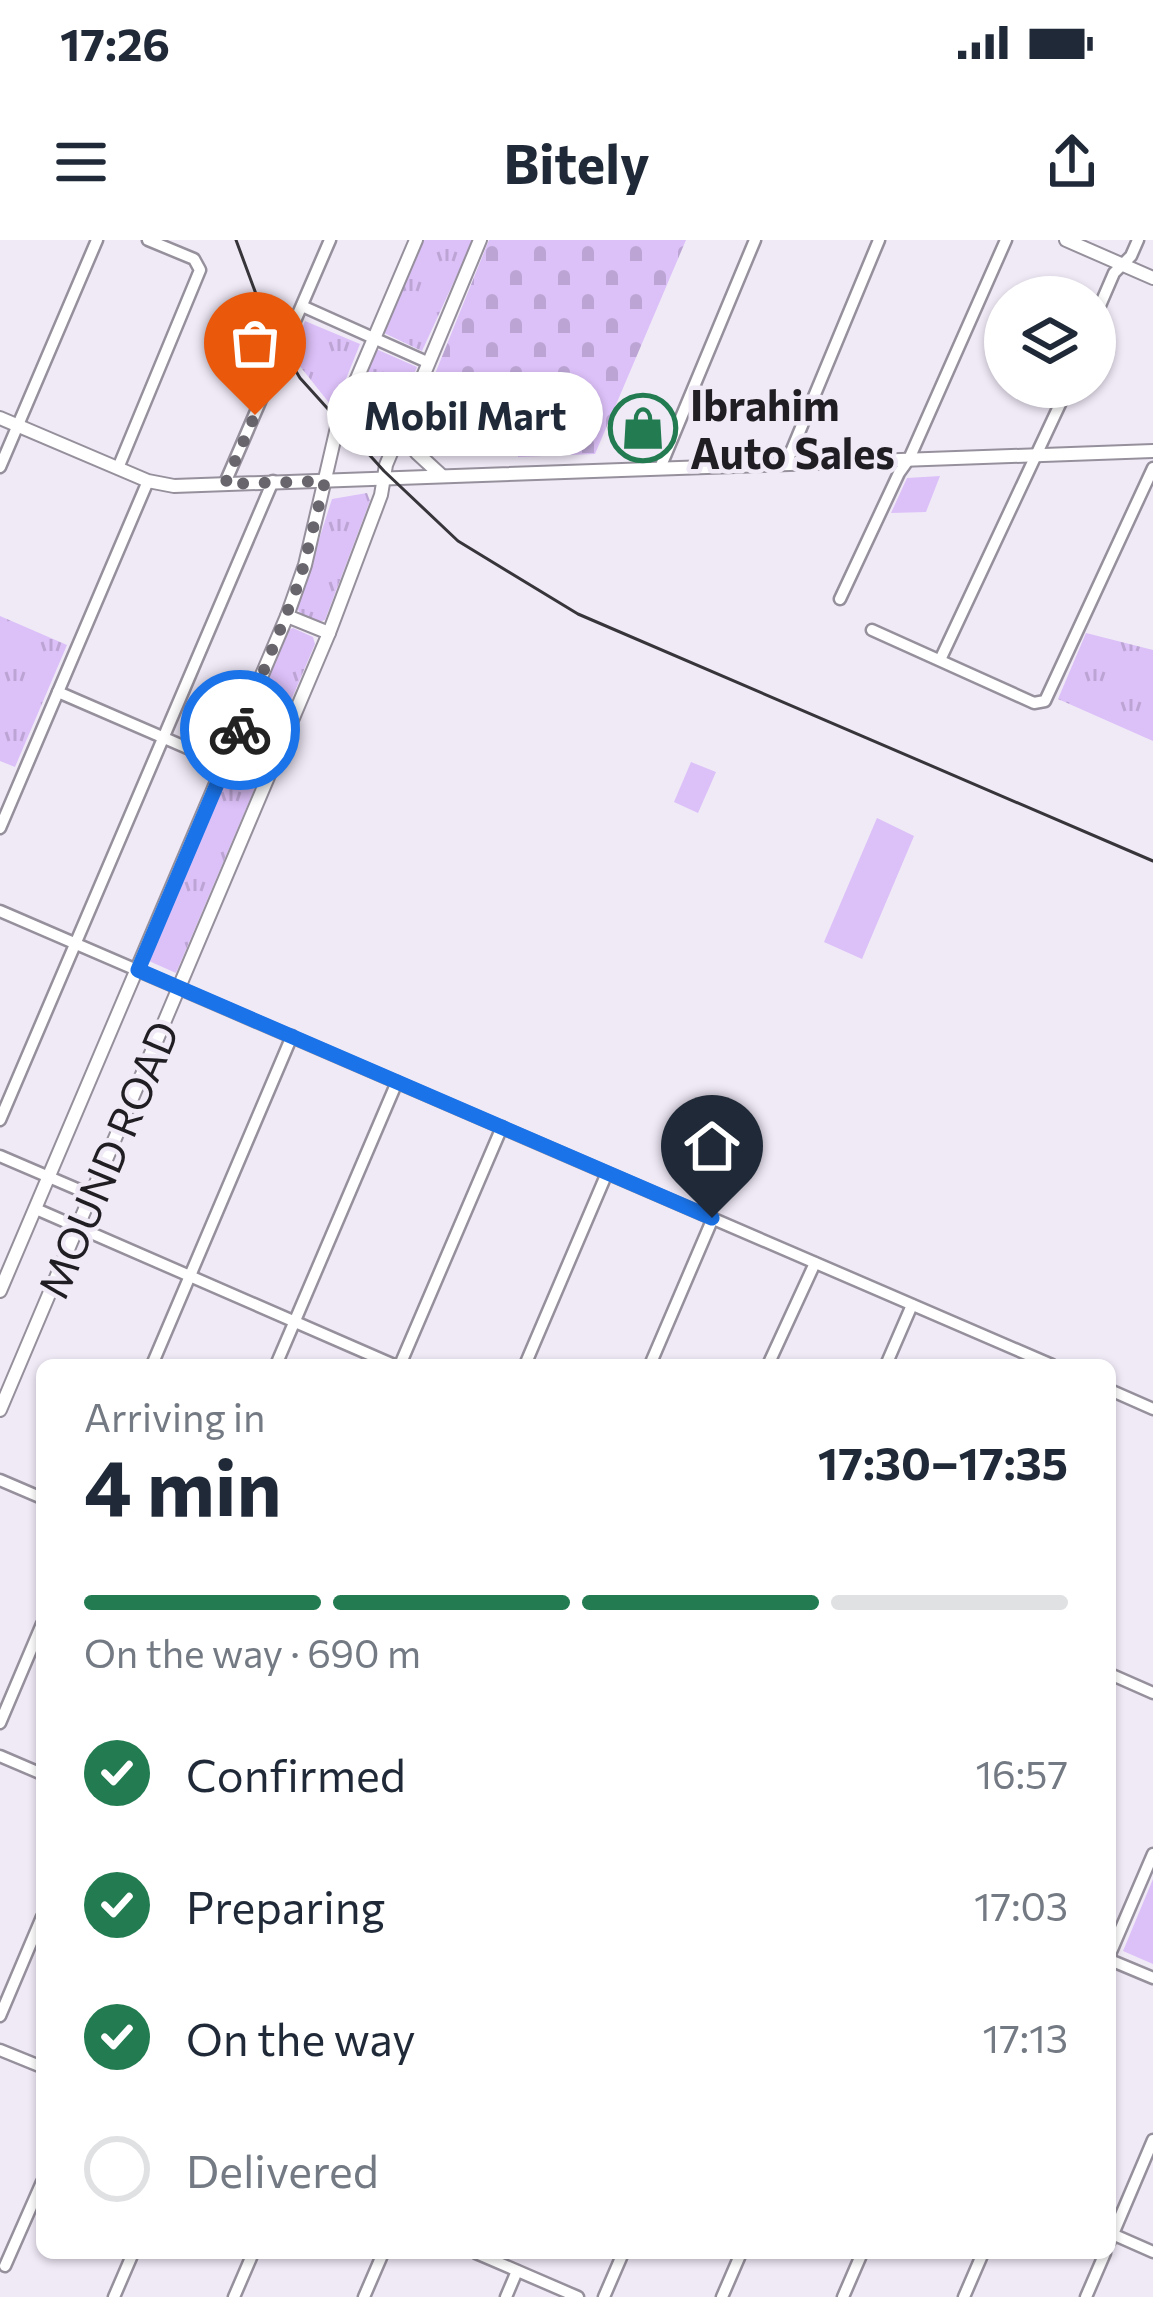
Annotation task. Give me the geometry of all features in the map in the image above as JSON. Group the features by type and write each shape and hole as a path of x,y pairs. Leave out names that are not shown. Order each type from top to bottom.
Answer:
{"main road":[{"name":"MOUND ROAD","path":"0,1292 287,616 305,565 338,423 416,240"},
{"name":"MOUND ROAD","path":"0,1410 328,633 381,495 399,430 480,240"},
{"path":"1066,240 1153,278"},
{"path":"0,418 148,481 174,486 1153,451"},
{"path":"399,430 442,476"},
{"path":"287,616 328,633"}],"street":[{"path":"0,467 97,240"},
{"path":"118,468 200,270 194,260 148,240"},
{"path":"225,484 330,240"},
{"path":"660,468 755,240"},
{"path":"786,464 879,240"},
{"path":"840,599 898,473 909,460 1006,240"},
{"path":"1113,276 1138,240"},
{"path":"302,306 428,362"},
{"path":"940,660 1059,408"},
{"path":"872,630 1042,703 1153,467"},
{"path":"0,828 148,481"},
{"path":"0,1120 273,481"},
{"path":"58,692 266,782"},
{"path":"0,911 1038,1359"},
{"path":"154,1359 292,1036"},
{"path":"280,1359 397,1082"},
{"path":"400,1359 502,1127"},
{"path":"0,1156 91,1195"},
{"path":"528,1359 607,1172"},
{"path":"36,1209 383,1359"},
{"path":"653,1359 712,1218"},
{"path":"771,1359 815,1263"},
{"path":"889,1359 912,1305"},
{"path":"1007,1359 1012,1348"},
{"path":"1116,1395 1153,1409"},
{"path":"0,1480 36,1495"},
{"path":"0,1724 36,1638"},
{"path":"1116,1677 1153,1693"},
{"path":"0,1756 36,1771"},
{"path":"1116,1943 1153,1854"},
{"path":"0,2016 36,1931"},
{"path":"1116,1960 1153,1978"},
{"path":"0,2050 36,2065"},
{"path":"1116,2225 1153,2140"},
{"path":"5,2266 36,2196"},
{"path":"1116,2238 1153,2252"},
{"path":"114,2297 130,2259"},
{"path":"234,2297 251,2259"},
{"path":"364,2297 380,2259"},
{"path":"503,2259 517,2271 578,2297"},
{"path":"604,2297 620,2259"},
{"path":"722,2297 738,2259"},
{"path":"843,2297 859,2259"},
{"path":"964,2297 980,2259"},
{"path":"1086,2297 1102,2259"},
{"path":"506,2297 517,2271"}],"green space":[{"path":"421,240 473,240 422,351 384,333"},
{"path":"489,240 686,240 595,454 432,453 412,431"},
{"path":"305,321 360,344 334,409 291,355"},
{"path":"376,349 417,367 380,457 349,417"},
{"path":"940,476 926,512 891,513 907,478"},
{"path":"367,493 370,501 325,620 319,622 297,608 332,499"},
{"path":"0,616 67,645 15,767 0,761"},
{"path":"288,630 313,637 315,644 262,769 256,771 237,763 234,755"},
{"path":"1086,633 1153,650 1153,741 1058,699"},
{"path":"691,762 716,772 698,813 674,802"},
{"path":"232,774 252,782 254,790 176,973 149,961 224,779"},
{"path":"877,818 914,836 862,959 824,942"},
{"path":"1153,1879 1153,1964 1123,1951"}],"railway":[{"path":"236,240 266,321 300,378 384,471 458,541 578,614 1153,861"}],"way so far":[{"path":"240,730 300,580 325,481 225,484 255,415"}],"place":[{"name":"Mobil Mart","path":"255,415"},
{"name":"Ibrahim Auto Sales","path":"643,428"}],"route":[{"path":"240,730 138,970 712,1218"}]}
